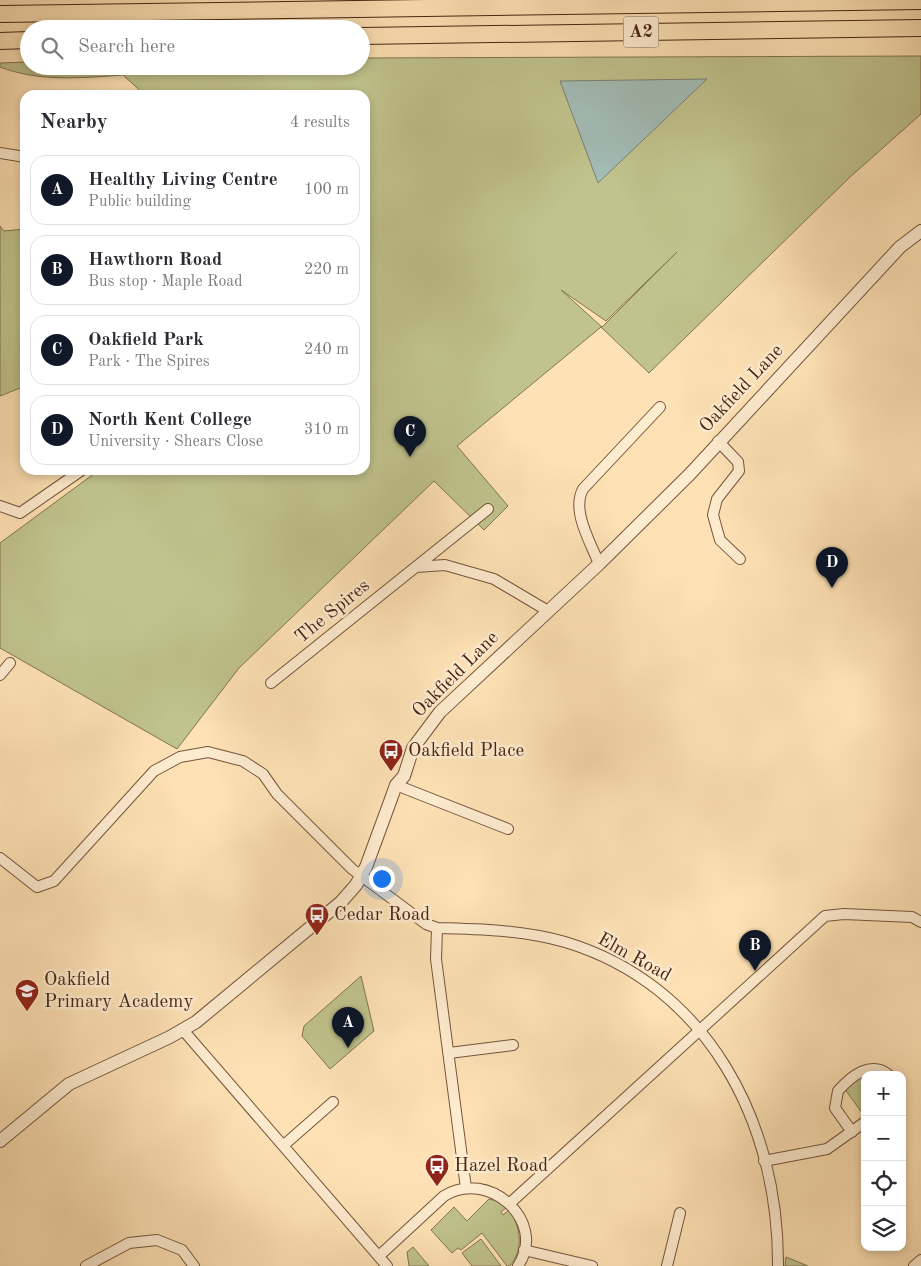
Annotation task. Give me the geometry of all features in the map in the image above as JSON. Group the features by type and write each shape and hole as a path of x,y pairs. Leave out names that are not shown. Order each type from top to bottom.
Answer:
{"highway":[{"name":"A2","path":"0,14 921,1"},
{"name":"A2","path":"370,36 921,28"},
{"path":"0,40 20,40"}],"street":[{"path":"0,153 20,157"},
{"name":"Oakfield Lane","path":"0,1141 69,1084 183,1030 204,1016 259,968 332,910 354,887 362,875 396,785 404,776 413,748 440,712 599,564 690,474 718,441 900,247 921,231"},
{"path":"599,564 582,522 578,499 583,489 660,407"},
{"path":"718,441 738,462 739,471 717,499 713,515 720,540 740,559"},
{"path":"0,506 20,513 75,475"},
{"name":"The Spires","path":"271,683 488,509"},
{"path":"416,567 445,565 494,579 548,611"},
{"path":"0,675 10,663"},
{"name":"Elm Road","path":"0,858 37,887 48,884 54,881 154,771 180,757 208,752 243,761 263,774 277,794 352,869 420,920 437,928 518,932 552,939 587,950 612,961 651,984 672,1000 700,1031 723,1061 740,1090 754,1126 764,1161 776,1226 778,1266"},
{"path":"396,785 508,829"},
{"path":"510,1204 825,916 844,914 912,918 921,922"},
{"path":"437,928 436,959 466,1188"},
{"path":"183,1030 388,1266"},
{"path":"449,1054 513,1045"},
{"path":"864,1071 878,1068 883,1071"},
{"path":"852,1132 835,1108 838,1091 861,1074"},
{"path":"284,1145 332,1102"},
{"path":"764,1161 828,1149 861,1125"},
{"path":"379,1256 444,1196 452,1191 466,1188 483,1189 494,1192 510,1204 524,1228 526,1240 518,1266"},
{"path":"667,1266 680,1214"},
{"path":"86,1266 129,1243 157,1240 182,1250 194,1266"},
{"path":"524,1250 592,1266"},
{"path":"914,1266 921,1260"}],"green space":[{"path":"921,56 921,114 849,178 649,373 601,327 457,446 508,506 484,530 434,481 239,668 177,749 0,648 0,543 92,475 370,475 370,90 140,90 123,75 370,75 370,58","holes":["677,252 602,327 561,290 606,321"]},
{"path":"20,62 20,73 0,67 0,63"},
{"path":"30,75 123,75 76,78"},
{"path":"0,226 4,231 20,229 20,388 0,396"},
{"path":"361,976 374,1031 330,1069 302,1036 304,1026"},
{"path":"861,1075 861,1111 844,1088"},
{"path":"489,1199 497,1201 506,1208 501,1212 503,1215 509,1210 516,1224 519,1245 510,1266 507,1266 482,1233 461,1250 458,1248 452,1253 431,1230 454,1207 467,1221"},
{"path":"481,1239 501,1266 472,1266 462,1253"},
{"path":"413,1247 429,1266 409,1266 407,1252"},
{"path":"786,1257 808,1266 785,1266"}],"water":[{"path":"707,79 598,183 560,81"}],"place":[{"name":"Oakfield Park","path":"410,457"},
{"name":"North Kent College","path":"832,588"},
{"name":"Oakfield Place","path":"391,772"},
{"name":"Cedar Road","path":"317,936"},
{"name":"Hawthorn Road","path":"755,971"},
{"name":"Oakfield Primary Academy","path":"27,1012"},
{"name":"Healthy Living Centre","path":"348,1048"},
{"name":"Hazel Road","path":"437,1187"}]}
